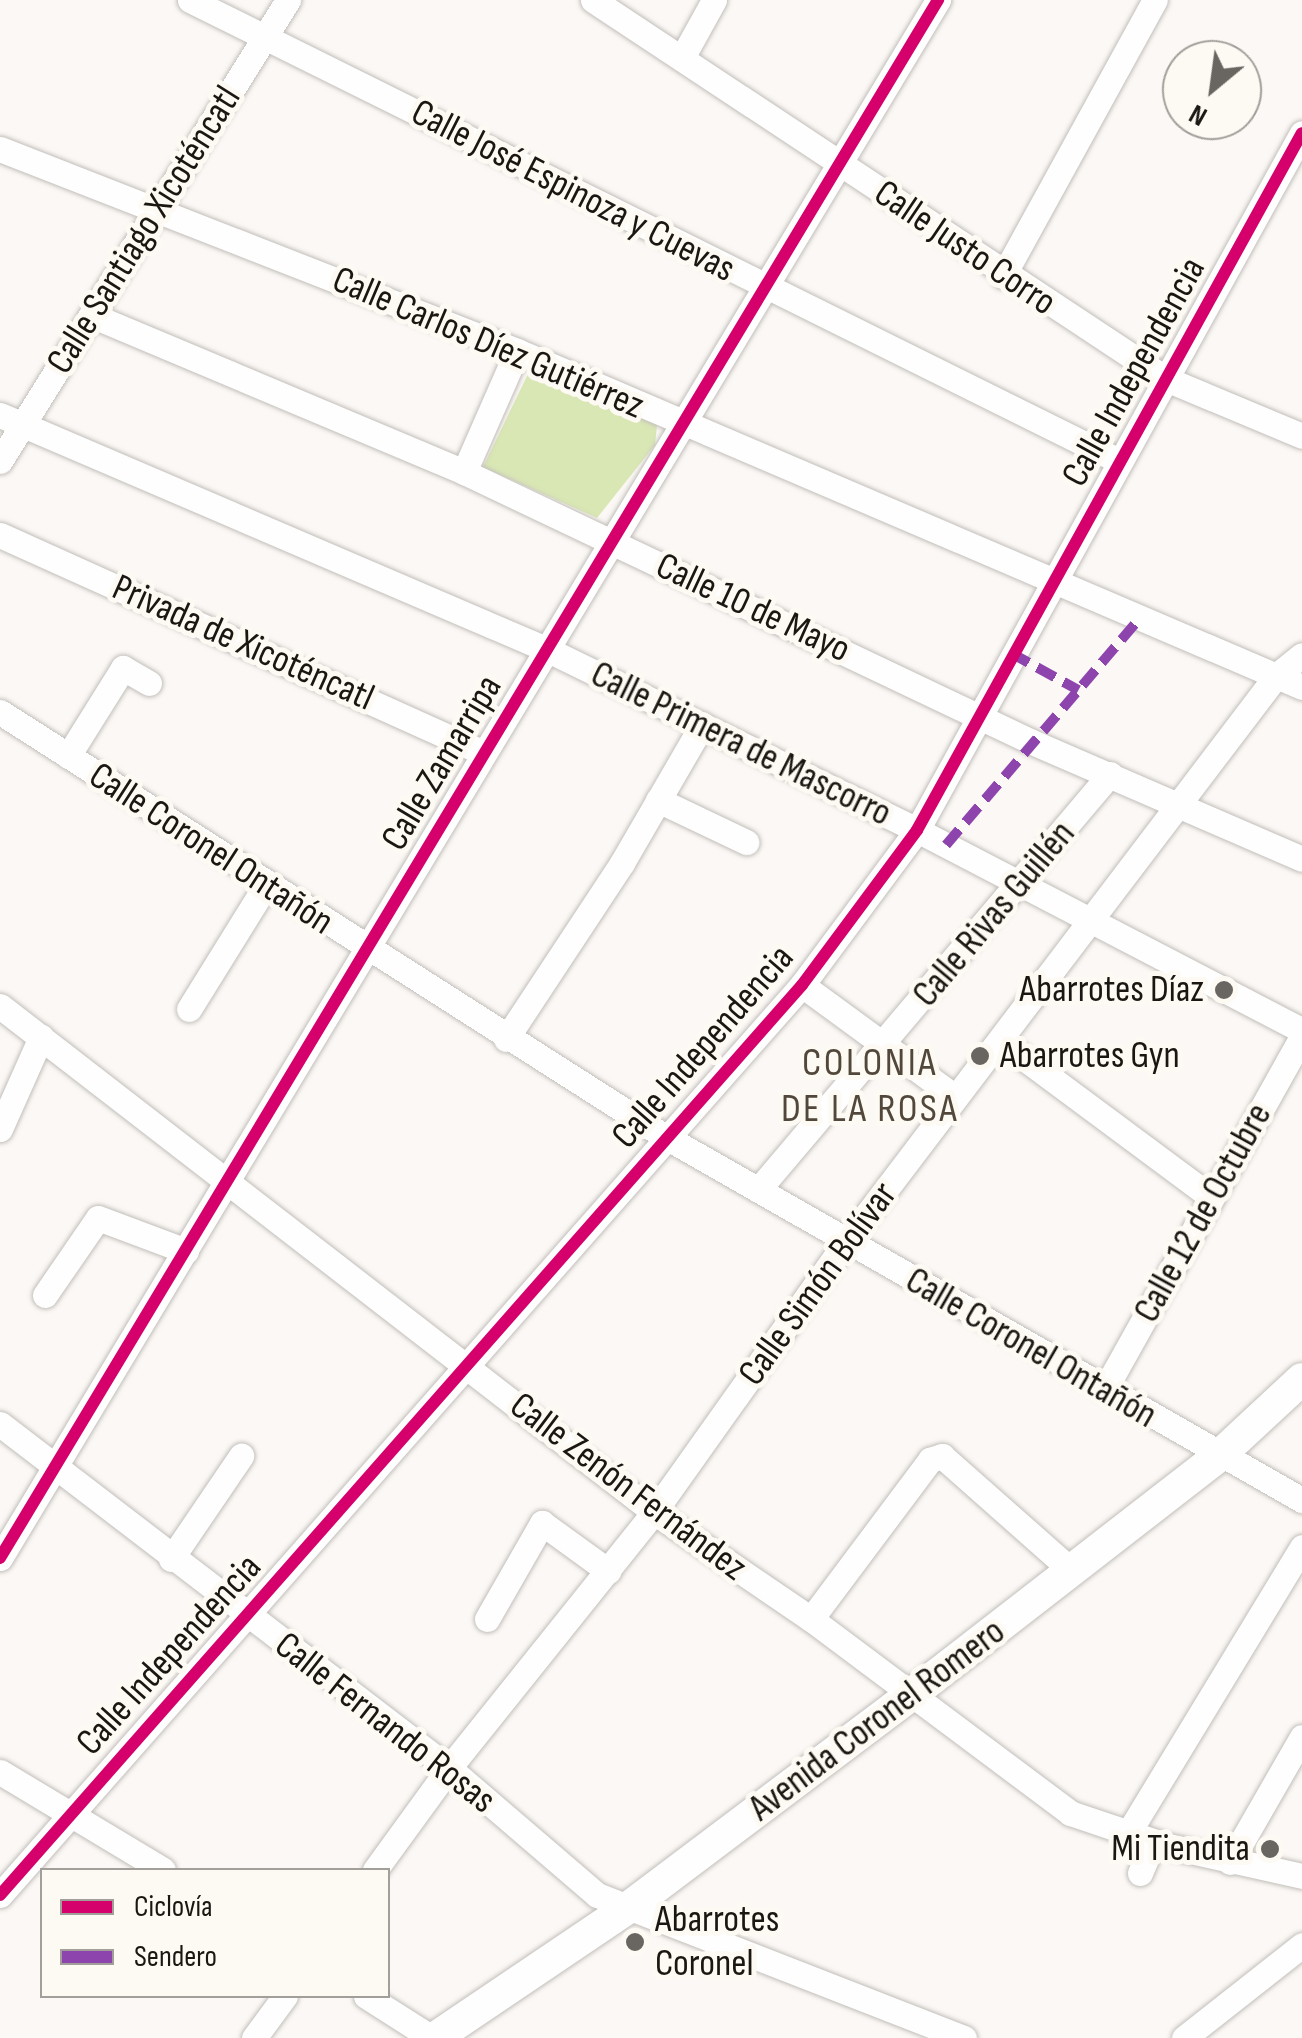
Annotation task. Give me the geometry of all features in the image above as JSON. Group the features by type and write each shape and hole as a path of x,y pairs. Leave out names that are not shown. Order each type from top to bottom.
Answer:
{"main road":[{"name":"Avenida Coronel Romero","path":"434,2038 628,1908 1073,1572 1220,1456 1302,1379"}],"street":[{"name":"Calle José Espinoza y Cuevas","path":"190,0 1120,460"},
{"name":"Calle Santiago Xicoténcatl","path":"0,460 11,420 91,315 154,208 288,0"},
{"name":"Calle Justo Corro","path":"594,0 1003,276 1166,379 1300,433"},
{"path":"682,56 714,0"},
{"name":"Calle Zamarripa","path":"0,1558 364,949 842,166 938,0"},
{"path":"1003,276 1155,0"},
{"name":"Calle Carlos Díez Gutiérrez","path":"0,149 517,350 1302,688"},
{"name":"Calle Independencia","path":"0,1895 664,1136 802,985 917,830 1120,460 1298,149"},
{"name":"Calle 10 de Mayo","path":"91,315 464,472 980,716 1302,859"},
{"path":"464,472 517,350"},
{"name":"Calle Primera de Mascorro","path":"11,420 546,649 917,830 1302,1034"},
{"name":"Privada de Xicoténcatl","path":"0,535 484,752"},
{"name":"Calle Simón Bolívar","path":"376,1868 448,1768 654,1512 846,1242 955,1097 1095,922 1276,676 1302,655"},
{"path":"68,756 122,668 149,682"},
{"name":"Calle Coronel Ontañón","path":"0,712 364,949 664,1136 1302,1500"},
{"path":"506,1039 702,724"},
{"name":"Calle Rivas Guillén","path":"758,1190 1021,886 1110,774"},
{"path":"658,800 746,842"},
{"path":"189,1009 266,885"},
{"path":"802,985 955,1097"},
{"name":"Calle Zenón Fernández","path":"0,1006 228,1177 654,1512 811,1619 1070,1813 1126,1835 1302,1876"},
{"name":"Calle 12 de Octubre","path":"1105,1390 1302,1034"},
{"path":"0,1128 41,1037"},
{"path":"1002,1040 1210,1196"},
{"path":"45,1295 98,1218 186,1250"},
{"name":"Calle Fernando Rosas","path":"0,1424 448,1768 583,1886 628,1908 964,2038"},
{"path":"171,1558 241,1456"},
{"path":"811,1619 930,1460 942,1456 1073,1572"},
{"path":"488,1619 542,1523 608,1571"},
{"path":"1126,1835 1302,1546"},
{"path":"1230,1862 1302,1737"},
{"path":"0,1772 160,1868"},
{"path":"1140,1873 1153,1842"},
{"path":"1184,2038 1302,1946"},
{"path":"254,2038 284,1998"},
{"path":"369,1998 434,2038"}],"green space":[{"path":"528,374 657,425 655,445 597,518 483,467"}],"marked path":[{"path":"946,845 1137,621"},
{"path":"1011,653 1078,690"}],"cycle path":[{"path":"0,1558 938,0"},
{"path":"0,1895 802,985 917,830 1302,133"}],"place":[{"name":"Abarrotes Díaz","path":"1224,990"},
{"name":"Abarrotes Gyn","path":"980,1056"},
{"name":"Mi Tiendita","path":"1270,1849"},
{"name":"Abarrotes Coronel","path":"635,1942"}],"district":[{"name":"COLONIA DE LA ROSA","path":"870,1086"}]}
